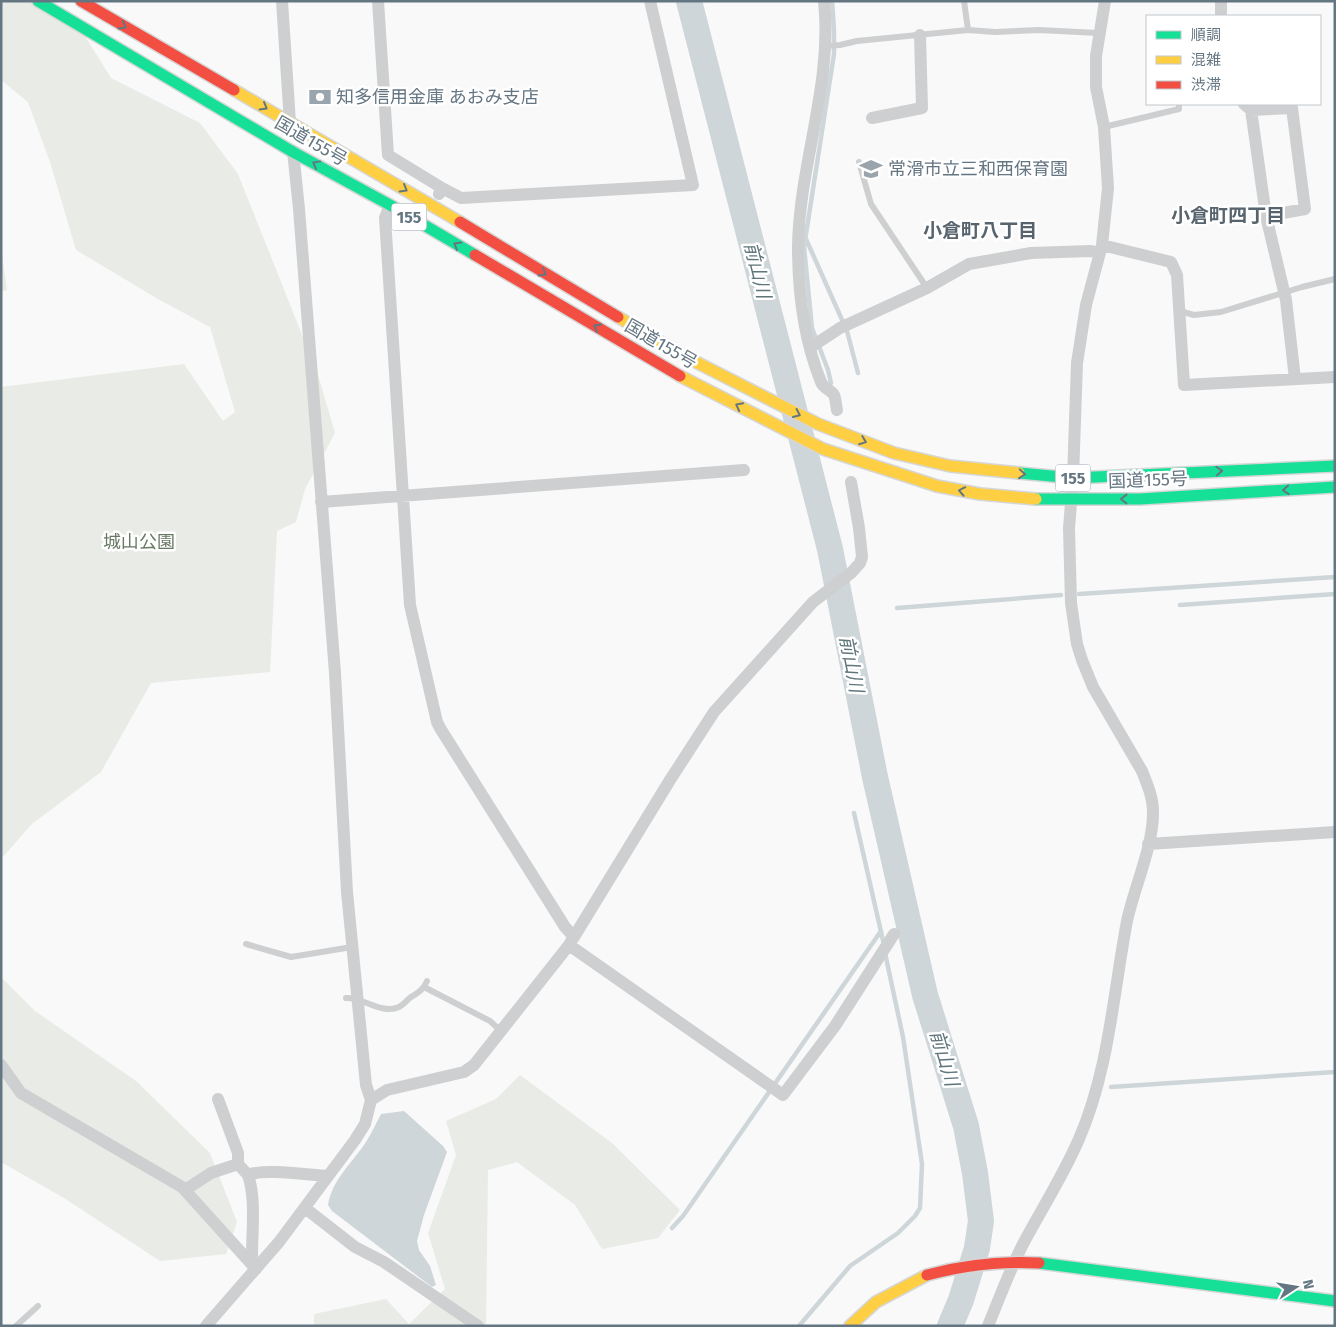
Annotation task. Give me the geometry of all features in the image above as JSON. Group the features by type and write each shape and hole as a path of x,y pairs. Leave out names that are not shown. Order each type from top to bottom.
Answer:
{"main road":[{"name":"国道155号","path":"38,1 293,152 390,206 688,381 823,449 937,486 989,495 1036,500 1140,499 1335,486"},
{"name":"国道155号","path":"81,1 432,205 690,359 818,424 894,453 950,466 1073,478 1335,466"},
{"path":"850,1326 876,1302 927,1275 981,1263 1009,1261 1335,1301"}],"street":[{"path":"206,1326 252,1265 279,1242 356,1140 365,1124 371,1100 366,1085 351,998 352,947 346,882 335,673 299,209 290,122 282,1"},
{"path":"378,1 388,155 461,198 693,185 650,1"},
{"path":"824,1 825,46 817,111 799,219 798,248 801,304 810,347 822,384 834,395 837,410"},
{"path":"988,1326 1021,1247 1079,1139 1094,1096 1102,1071 1114,1012 1128,920 1148,844 1153,811 1148,785 1142,771 1094,687 1082,660 1077,644 1070,603 1069,528 1073,478 1077,363 1086,305 1101,249 1108,188 1104,127 1096,87 1098,33 1105,1"},
{"path":"1221,1 1221,15"},
{"path":"872,118 922,108 920,34"},
{"path":"1266,216 1305,209 1292,108 1248,107 1266,216 1284,292 1295,379"},
{"path":"432,205 442,188"},
{"path":"390,206 384,218 410,605 440,728 566,927 572,941 782,1095 834,1026 894,934"},
{"path":"810,347 840,328 927,288 969,264 1031,254 1101,249 1171,262 1178,276 1184,385 1335,376"},
{"path":"321,502 744,470"},
{"path":"371,1100 387,1090 464,1072 474,1065 572,941 670,780 714,712 813,602 851,573 860,563 862,557 859,528 851,482"},
{"path":"1148,844 1335,832"},
{"path":"1,1065 21,1093 115,1146 182,1187 252,1265"},
{"path":"218,1099 238,1153 238,1164 248,1175 251,1184 252,1265"},
{"path":"185,1190 211,1173 238,1164"},
{"path":"248,1175 253,1173 270,1173 328,1176"},
{"path":"305,1208 355,1247 384,1262 478,1326"}],"lane":[{"path":"964,1 968,30"},
{"path":"825,46 968,30 995,32 1039,30 1098,33"},
{"path":"1104,127 1179,109 1179,105"},
{"path":"860,162 871,204 927,288"},
{"path":"1180,311 1194,315 1212,314 1335,279"},
{"path":"246,944 290,957 352,947"},
{"path":"351,998 374,1006 385,1008 398,1007 426,984 490,1021 502,1031"},
{"path":"16,1326 38,1306"}],"green space":[{"name":"城山公園","path":"1,1 41,1 85,36 111,78 200,123 238,174 318,375 335,433 305,489 296,522 277,531 270,672 151,683 101,772 32,824 1,859 1,387 184,364 223,421 235,412 210,327 158,299 76,250 50,162 28,102 1,80"},
{"path":"1,250 7,290 1,292"},
{"path":"1,977 35,1011 136,1081 210,1153 237,1222 226,1254 160,1261 64,1198 1,1162"},
{"path":"520,1075 612,1143 680,1210 658,1238 602,1249 575,1205 517,1162 488,1170 486,1326 314,1326 314,1314 386,1299 409,1324 445,1289 428,1233 456,1155 446,1121 496,1099"}],"shaded area":[{"path":"404,1111 443,1146 447,1152 424,1215 417,1241 419,1250 430,1266 436,1285 432,1287 332,1211 328,1205 338,1180 366,1142 381,1114"}],"waterway":[{"name":"前山川","path":"689,1 830,549 875,777 925,995 966,1126 975,1173 981,1221 977,1248 961,1300 950,1326"},
{"path":"831,383 812,328 804,247 834,54 832,1"},
{"path":"806,239 847,331 858,373"},
{"path":"1079,594 1335,577"},
{"path":"1180,605 1335,594"},
{"path":"897,608 1061,595"},
{"path":"854,813 884,945"},
{"path":"672,1228 683,1216 881,931"},
{"path":"799,1326 850,1266 898,1233 915,1216 920,1208 922,1164 903,1037 885,953"},
{"path":"1111,1087 1335,1072"}],"traffic: fast":[{"path":"38,1 293,152 390,205 475,255"},
{"path":"1019,473 1073,478 1335,466"},
{"path":"1036,499 1140,499 1335,487"},
{"path":"1039,1263 1335,1301"}],"traffic: slow":[{"path":"234,90 460,222"},
{"path":"618,317 690,359 818,424 894,453 950,466 1019,473"},
{"path":"680,376 823,449 937,486 980,494 1036,499"},
{"path":"850,1326 876,1302 927,1275"}],"traffic: jam":[{"path":"81,1 234,90"},
{"path":"460,222 618,317"},
{"path":"475,255 680,376"},
{"path":"927,1275 982,1264 1039,1263"}],"place":[{"name":"知多信用金庫 あおみ支店","path":"320,97"},
{"name":"常滑市立三和西保育園","path":"871,169"}],"district":[{"name":"小倉町四丁目","path":"1228,215"},
{"name":"小倉町八丁目","path":"980,230"}]}
